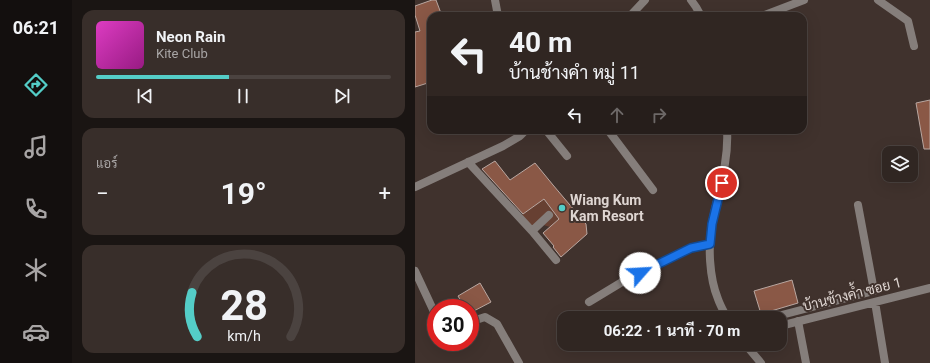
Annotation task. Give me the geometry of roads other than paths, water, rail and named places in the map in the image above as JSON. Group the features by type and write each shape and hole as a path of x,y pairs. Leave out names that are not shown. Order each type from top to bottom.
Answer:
{"street":[{"path":"495,0 498,12"},
{"path":"634,12 645,0"},
{"path":"691,0 699,12"},
{"path":"772,12 804,0"},
{"path":"878,0 908,21 914,46"},
{"path":"415,187 503,146 522,134"},
{"path":"549,134 567,156"},
{"path":"611,134 653,190"},
{"path":"724,311 717,298 713,280 710,262 710,244 712,224 722,183 728,144 727,134"},
{"path":"468,162 532,231 556,260"},
{"path":"787,313 874,291 858,205"},
{"path":"532,231 549,215"},
{"path":"589,302 627,280 691,248 710,244"},
{"path":"415,271 428,299"},
{"name":"บ้านช้างค้ำ ซอย 1","path":"787,324 930,288"},
{"path":"875,302 885,363"},
{"path":"479,319 485,317 497,324 519,363"},
{"path":"797,321 806,363"},
{"path":"751,351 761,363"}],"place":[{"name":"Wiang Kum Kam Resort","path":"562,208"}]}
